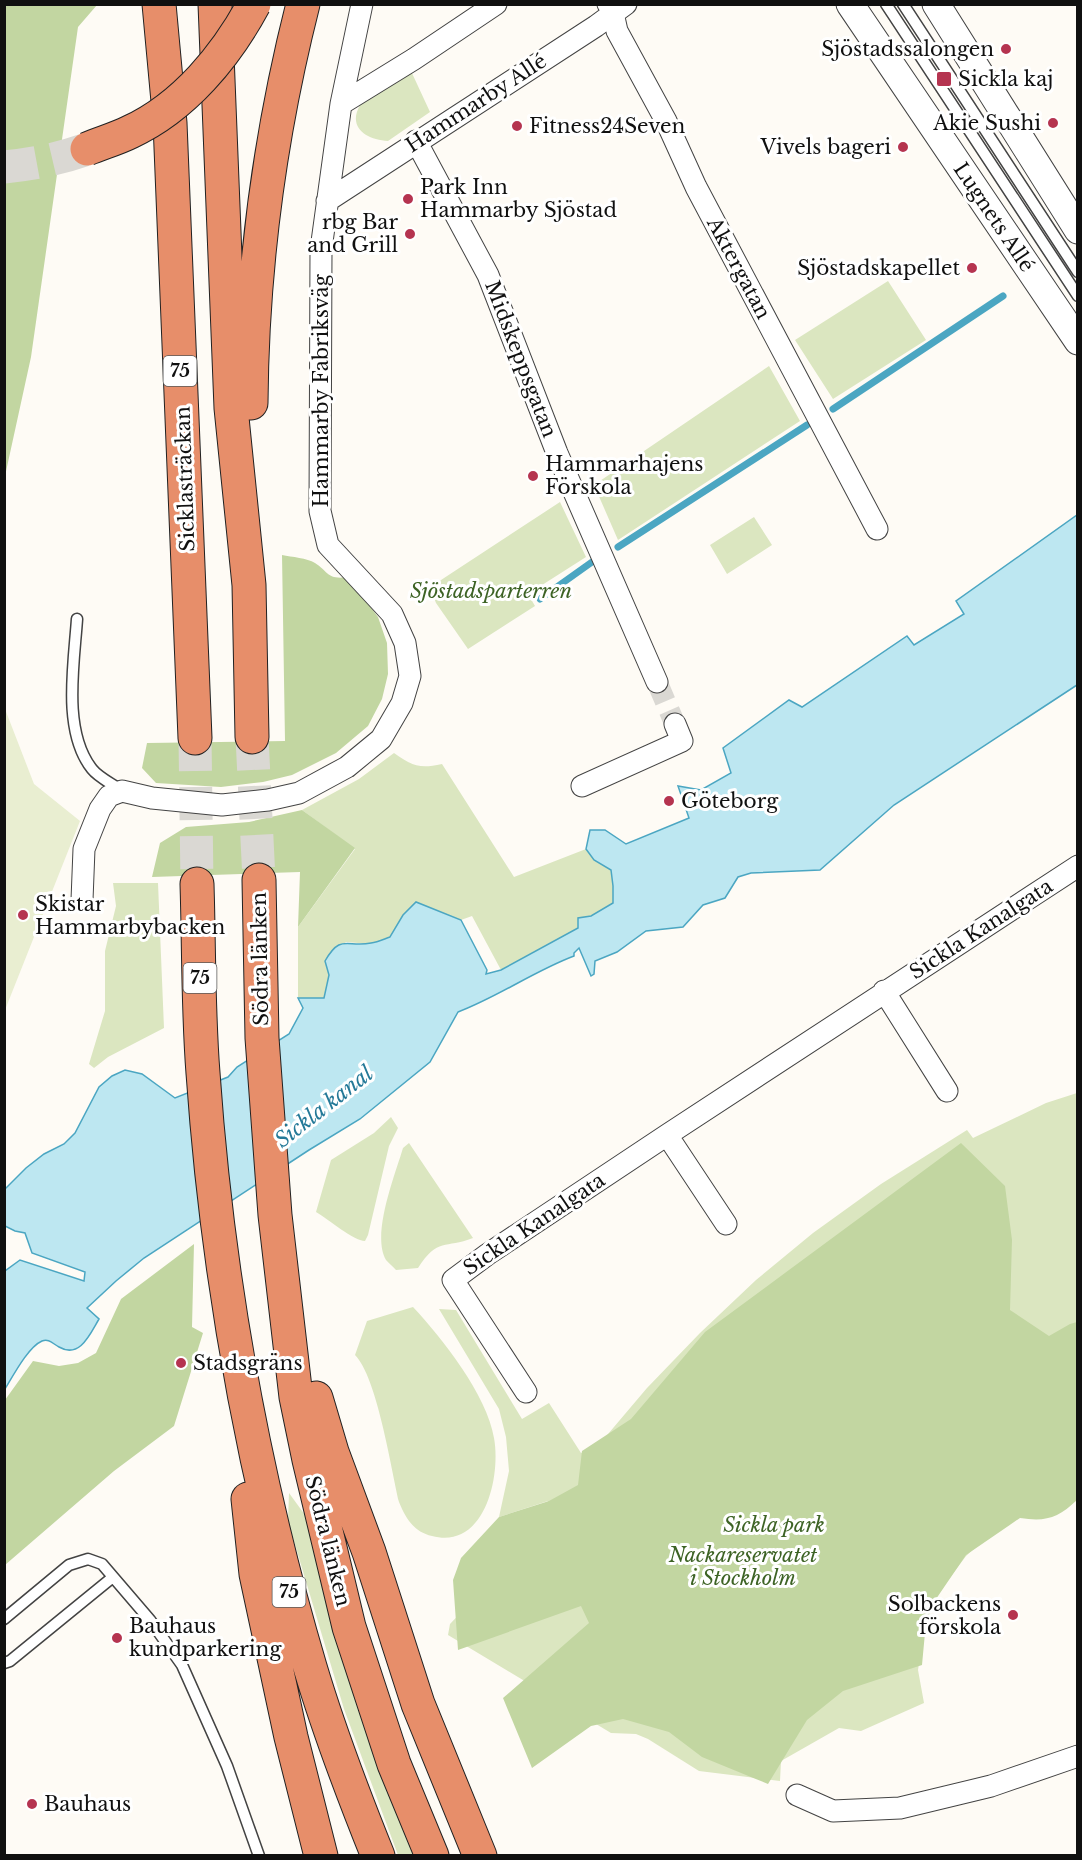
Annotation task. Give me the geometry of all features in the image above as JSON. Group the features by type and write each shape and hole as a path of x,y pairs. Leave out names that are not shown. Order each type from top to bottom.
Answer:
{"highway":[{"path":"141,4 146,38 160,236 178,302"},
{"name":"Sicklasträckan","path":"159,4 170,123 195,738"},
{"path":"215,4 231,408 249,585"},
{"path":"87,149 131,132 170,108 234,39 254,4"},
{"path":"252,736 249,585 251,375 257,279 270,159 303,4"},
{"name":"Södra länken","path":"259,880 262,1038 275,1215 296,1397 349,1627 394,1764 432,1856"},
{"name":"75","path":"198,884 202,1072 219,1239 231,1320 268,1512 310,1669 378,1856"},
{"path":"275,1215 319,1409 332,1452 369,1552 418,1704 480,1856"},
{"path":"231,1320 256,1574 291,1737 321,1856"}],"street":[{"name":"Hammarby Fabriksväg","path":"122,791 152,798 222,806 268,800 298,793 347,767 381,739 402,704 410,676 405,643 392,614 328,545 320,511 321,249 341,104 362,4"},
{"path":"341,104 496,4"},
{"name":"Lugnets Allé","path":"850,4 1077,341"},
{"path":"936,4 1077,230"},
{"name":"Hammarby Allé","path":"327,201 416,141 587,32 615,7"},
{"name":"Aktergatan","path":"615,7 617,31 666,121 696,187 877,529"},
{"name":"Midskeppsgatan","path":"416,141 488,275 557,453 657,682"},
{"path":"582,786 682,741 675,724"},
{"path":"82,900 84,849 100,809 109,796 122,791"},
{"name":"Sickla Kanalgata","path":"526,1392 453,1280 497,1247 1077,866"},
{"path":"884,992 947,1091"},
{"path":"667,1135 726,1224"},
{"path":"797,1795 833,1811 900,1808 991,1786 1077,1756"}],"lane":[{"path":"886,4 1077,296"},
{"path":"903,4 1077,272"},
{"path":"77,619 72,695 74,724 82,751 93,770 122,791"},
{"path":"4,1619 69,1565 88,1559 102,1564 150,1620 182,1665 227,1766 259,1856"},
{"path":"4,1663 10,1662 113,1577"}],"green space":[{"path":"5,4 97,5 78,27 31,357 5,476"},
{"path":"411,71 430,112 388,141 366,135 361,131 356,120 360,105"},
{"path":"888,281 926,340 833,399 795,340"},
{"path":"769,366 800,421 618,540 594,485"},
{"name":"Sjöstadsparterren","path":"560,502 586,557 528,594 535,606 468,649 436,603 431,590 441,580"},
{"path":"754,517 772,545 727,574 710,545"},
{"path":"282,555 312,561 332,576 348,577 378,617 387,643 388,674 382,699 368,726 336,753 292,775 263,782 221,787 156,783 142,768 147,743 285,741"},
{"name":"Skistar Hammarbybacken","path":"5,709 34,784 80,821 5,1010"},
{"path":"394,753 416,765 442,764 514,877 586,849 594,860 611,870 613,904 591,916 579,918 578,928 501,970 472,916 461,920 416,902 403,915 390,937 370,944 346,942 325,961 329,975 324,998 298,998 298,927 355,849 302,810 359,779"},
{"path":"302,810 355,848 298,927 300,872 152,877 160,843 186,827 249,822"},
{"path":"113,883 158,883 164,1028 108,1057 94,1068 89,1064 105,1011 105,951 116,906"},
{"name":"Sickla park","path":"1077,1093 1077,1502 1053,1478 966,1556 928,1607 918,1670 924,1703 861,1731 839,1728 781,1761 780,1781 699,1771 648,1739 636,1734 611,1733 448,1635 450,1624 536,1533 548,1501 499,1517 509,1471 506,1437 499,1409 439,1309 456,1310 522,1419 549,1403 581,1453 597,1447 647,1388 700,1333 756,1280 813,1233 881,1184 967,1130 973,1138 1046,1103"},
{"path":"391,1117 398,1128 389,1146 368,1235 365,1241 360,1240 316,1212 331,1160 374,1133"},
{"path":"409,1143 473,1238 437,1248 425,1258 418,1268 396,1270 386,1260 381,1236 390,1189 403,1148"},
{"name":"Sickla park","path":"961,1143 1005,1186 1012,1240 1010,1310 1049,1336 1077,1322 1077,1500 1064,1511 1051,1517 1020,1518 966,1555 936,1599 926,1622 922,1665 843,1691 807,1720 768,1784 702,1757 669,1732 623,1719 591,1726 532,1768 503,1698 589,1623 581,1606 458,1650 453,1580 461,1558 499,1517 549,1501 578,1485 582,1451 631,1419 705,1332"},
{"path":"194,1244 192,1327 203,1333 174,1426 114,1471 5,1565 5,1400 33,1361 59,1366 78,1363 96,1353 121,1299"},
{"path":"413,1307 437,1334 462,1368 490,1421 494,1438 495,1471 485,1506 477,1521 465,1532 450,1537 432,1536 420,1531 411,1524 405,1514 399,1502 370,1382 355,1355 367,1321"},
{"path":"289,1493 305,1515 362,1706 413,1855 398,1855 344,1709 288,1521"}],"water":[{"name":"Sickla kanal","path":"1077,515 1077,685 894,805 820,870 751,873 738,877 725,898 703,905 683,927 646,931 617,952 595,961 594,974 591,976 579,948 574,956 458,1012 430,1062 360,1119 144,1258 87,1308 99,1319 84,1343 73,1350 66,1350 49,1341 42,1341 26,1355 5,1389 5,1271 20,1260 84,1281 85,1272 32,1253 25,1233 5,1226 5,1189 26,1168 44,1154 64,1144 75,1133 99,1087 112,1076 125,1070 142,1074 175,1098 228,1077 237,1067 289,1034 303,1008 298,998 324,998 329,975 325,961 336,947 345,943 374,943 390,937 403,915 416,902 461,920 487,970 486,974 501,970 578,928 578,918 591,916 613,903 611,870 594,860 586,849 590,830 605,830 626,844 689,818 678,786 701,790 731,773 723,748 789,700 802,707 907,636 914,645 964,614 956,601"}],"waterway":[{"path":"833,409 1003,296"},
{"path":"618,547 807,425"},
{"path":"540,599 592,562"}],"tunnel":[{"path":"4,167 46,161 87,149"},
{"path":"657,682 675,724"},
{"path":"252,737 259,880"},
{"path":"195,738 197,884"}],"place":[{"name":"Sjöstadssalongen","path":"1006,49"},
{"name":"Sickla kaj","path":"944,79"},
{"name":"Akie Sushi","path":"1053,123"},
{"name":"Fitness24Seven","path":"517,126"},
{"name":"Vivels bageri","path":"903,147"},
{"name":"Park Inn Hammarby Sjöstad","path":"408,199"},
{"name":"rbg Bar and Grill","path":"410,234"},
{"name":"Sjöstadskapellet","path":"972,268"},
{"name":"Hammarhajens Förskola","path":"533,476"},
{"name":"Göteborg","path":"669,801"},
{"name":"Skistar Hammarbybacken","path":"23,915"},
{"name":"Stadsgräns","path":"181,1363"},
{"name":"Solbackens förskola","path":"1013,1615"},
{"name":"Bauhaus kundparkering","path":"117,1638"},
{"name":"Bauhaus","path":"32,1804"}],"park label":[{"name":"Nackareservatet i Stockholm","path":"743,1566"}]}
